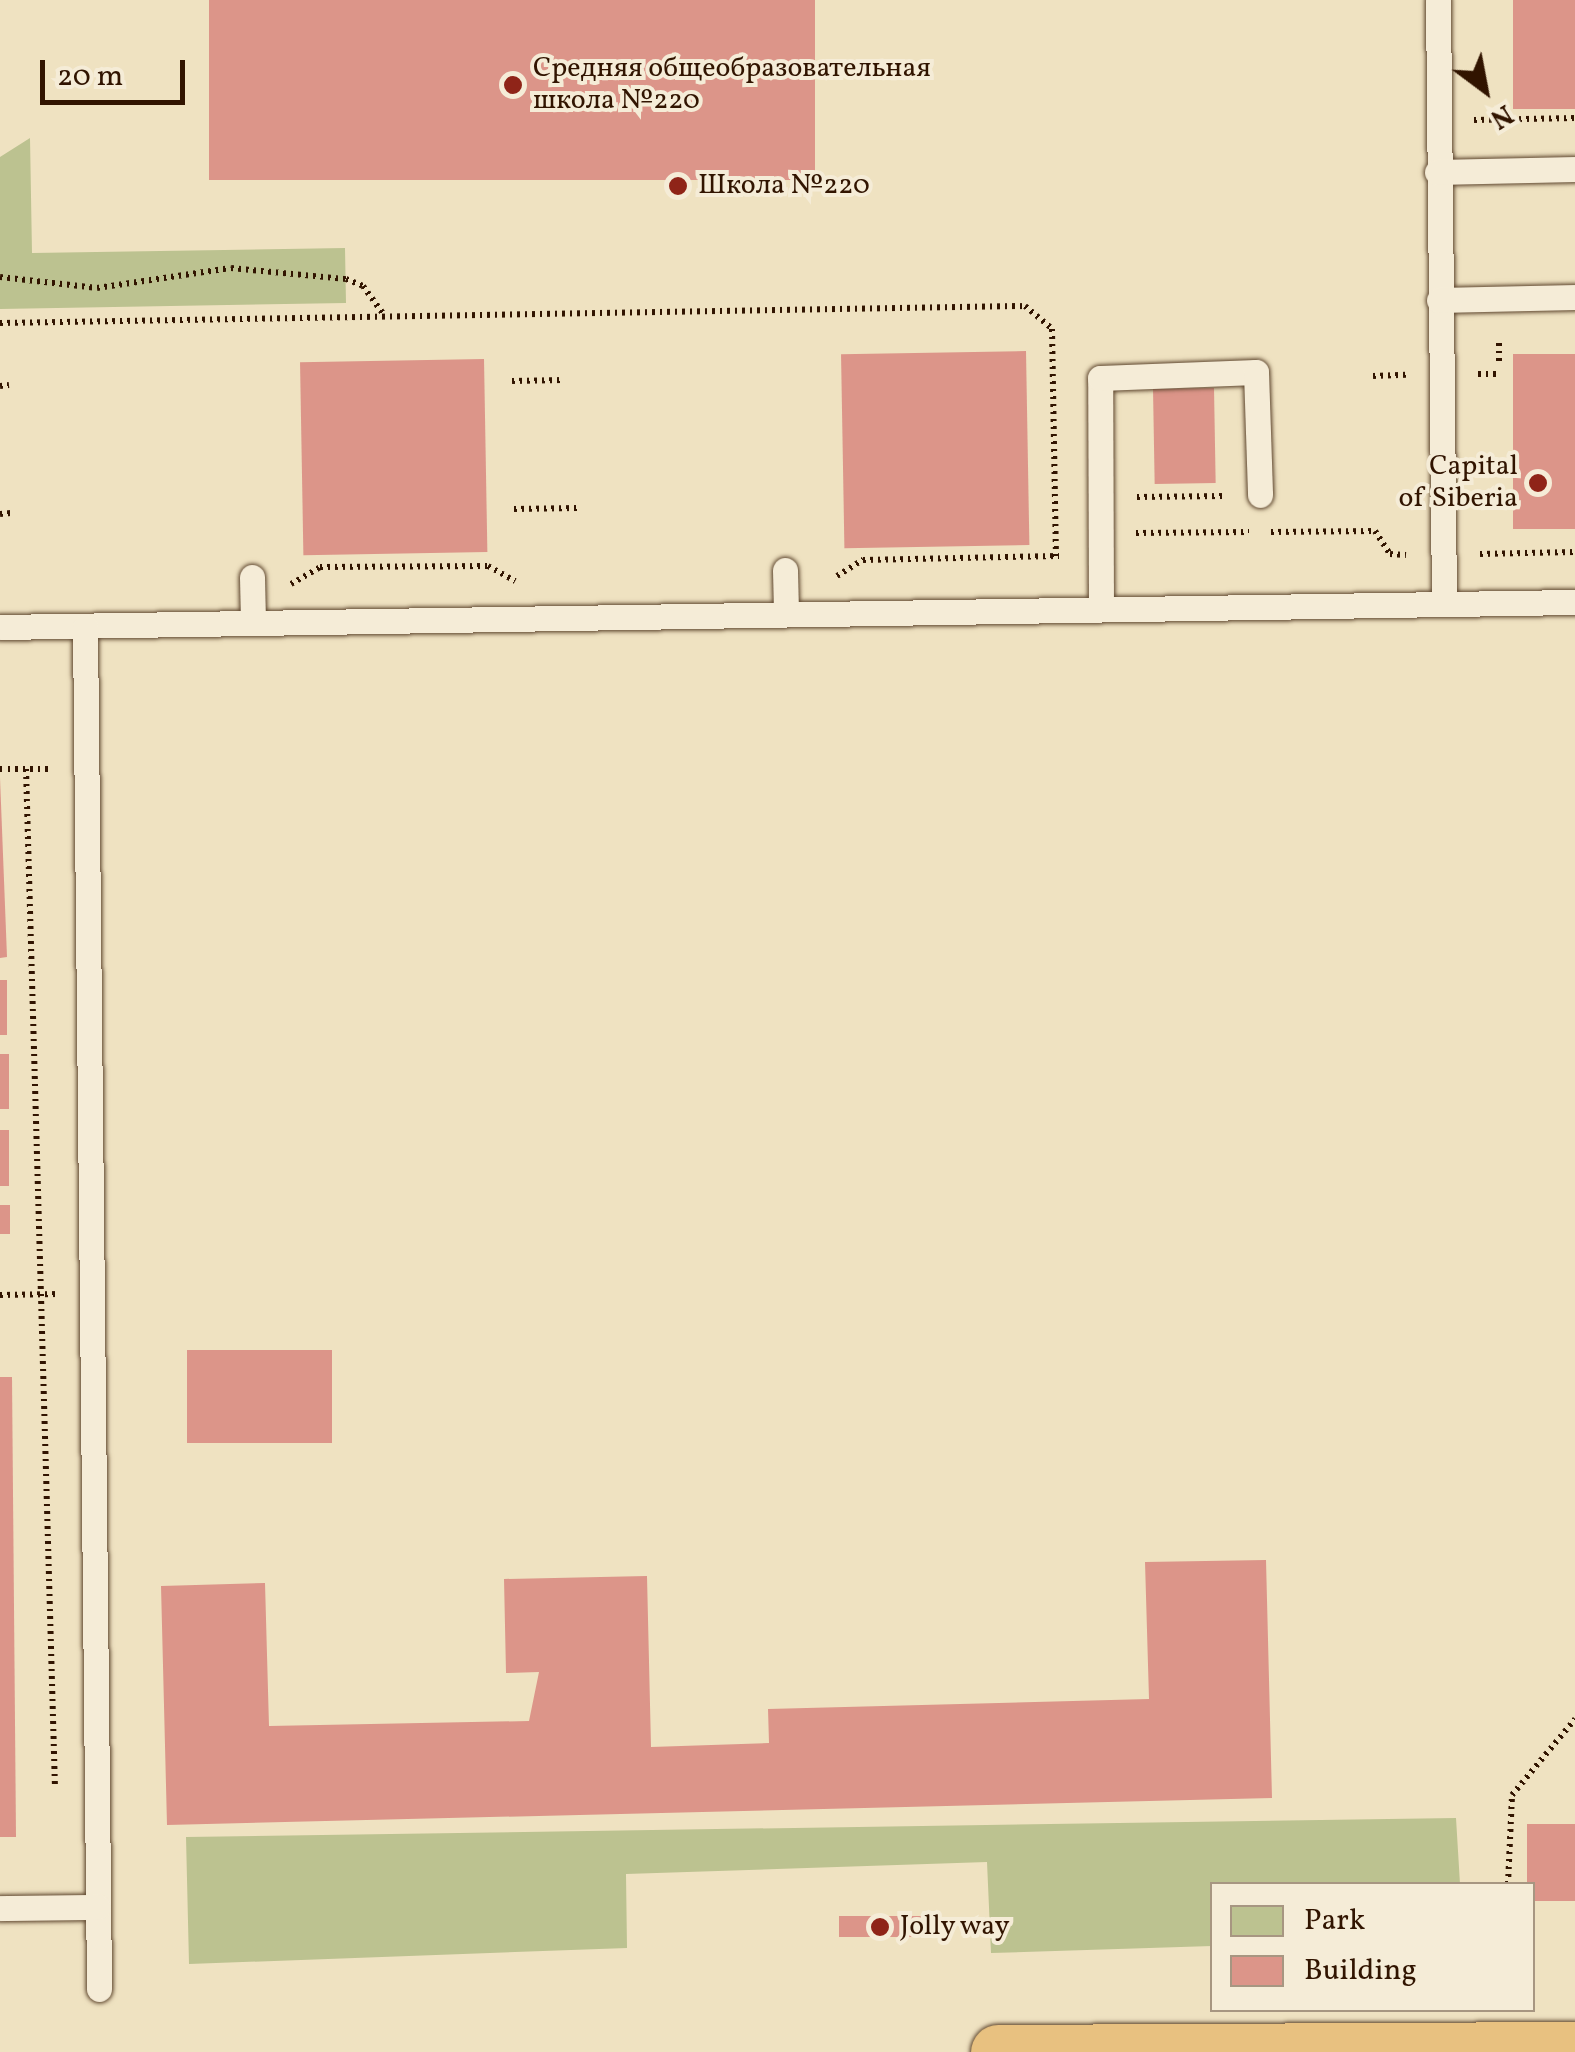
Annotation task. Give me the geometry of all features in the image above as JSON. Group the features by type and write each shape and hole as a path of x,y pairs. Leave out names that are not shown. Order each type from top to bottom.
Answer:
{"highway":[{"path":"998,2052 1575,2049"}],"lane":[{"path":"1438,0 1444,604"},
{"path":"1438,172 1575,169"},
{"path":"1439,300 1575,297"},
{"path":"1102,608 1100,378 1232,371 1258,378 1260,495"},
{"path":"786,570 786,612"},
{"path":"252,577 253,620"},
{"path":"0,627 1575,602"},
{"path":"85,627 99,1989"},
{"path":"0,1908 98,1906"}],"path":[{"path":"1463,120 1575,118"},
{"path":"0,277 98,288 250,270 346,279 363,286 384,316"},
{"path":"0,323 1025,306 1052,329 1056,558"},
{"path":"1499,343 1500,361"},
{"path":"1485,374 1500,374"},
{"path":"1373,376 1422,375"},
{"path":"512,381 563,380"},
{"path":"1055,498 1260,495"},
{"path":"514,509 577,508"},
{"path":"0,514 11,514"},
{"path":"1464,554 1575,552"},
{"path":"290,585 320,568 488,566 524,586"},
{"path":"0,769 87,769"},
{"path":"26,769 56,1798"},
{"path":"0,1295 92,1294"},
{"path":"1508,1882 1512,1795 1575,1719"}],"green space":[{"path":"30,138 32,253 345,248 346,303 0,309 0,157"},
{"path":"1456,1818 1460,1882 1210,1882 1210,1946 991,1953 987,1862 626,1874 627,1948 189,1964 186,1837"}],"building":[{"name":"Средняя общеобразовательная школа №220","path":"209,0 815,0 815,180 209,180"},
{"path":"1513,0 1575,0 1575,109 1513,109"},
{"path":"1026,351 1029,545 844,548 841,354"},
{"path":"1513,354 1575,354 1575,529 1513,529"},
{"path":"484,359 487,552 303,555 300,362"},
{"path":"1214,388 1216,483 1155,484 1153,389"},
{"path":"0,778 7,957 0,958"},
{"path":"0,980 7,980 7,1035 0,1035"},
{"path":"0,1054 9,1054 9,1109 0,1109"},
{"path":"0,1130 9,1130 9,1186 0,1186"},
{"path":"0,1205 10,1205 10,1234 0,1234"},
{"path":"187,1350 332,1350 332,1443 187,1443"},
{"path":"0,1377 12,1377 16,1837 0,1837"},
{"path":"1266,1560 1272,1798 167,1825 161,1586 265,1583 269,1726 529,1721 539,1672 506,1673 504,1579 647,1576 651,1747 769,1743 768,1709 1149,1699 1145,1562"},
{"path":"1527,1824 1575,1824 1575,1901 1535,1901 1535,1882 1527,1882"},
{"name":"Jolly way","path":"839,1916 922,1916 922,1937 839,1937"}],"place":[{"name":"Средняя общеобразовательная школа №220","path":"513,85"},
{"name":"Школа №220","path":"678,186"},
{"name":"Capital of Siberia","path":"1538,483"},
{"name":"Jolly way","path":"880,1927"}]}
